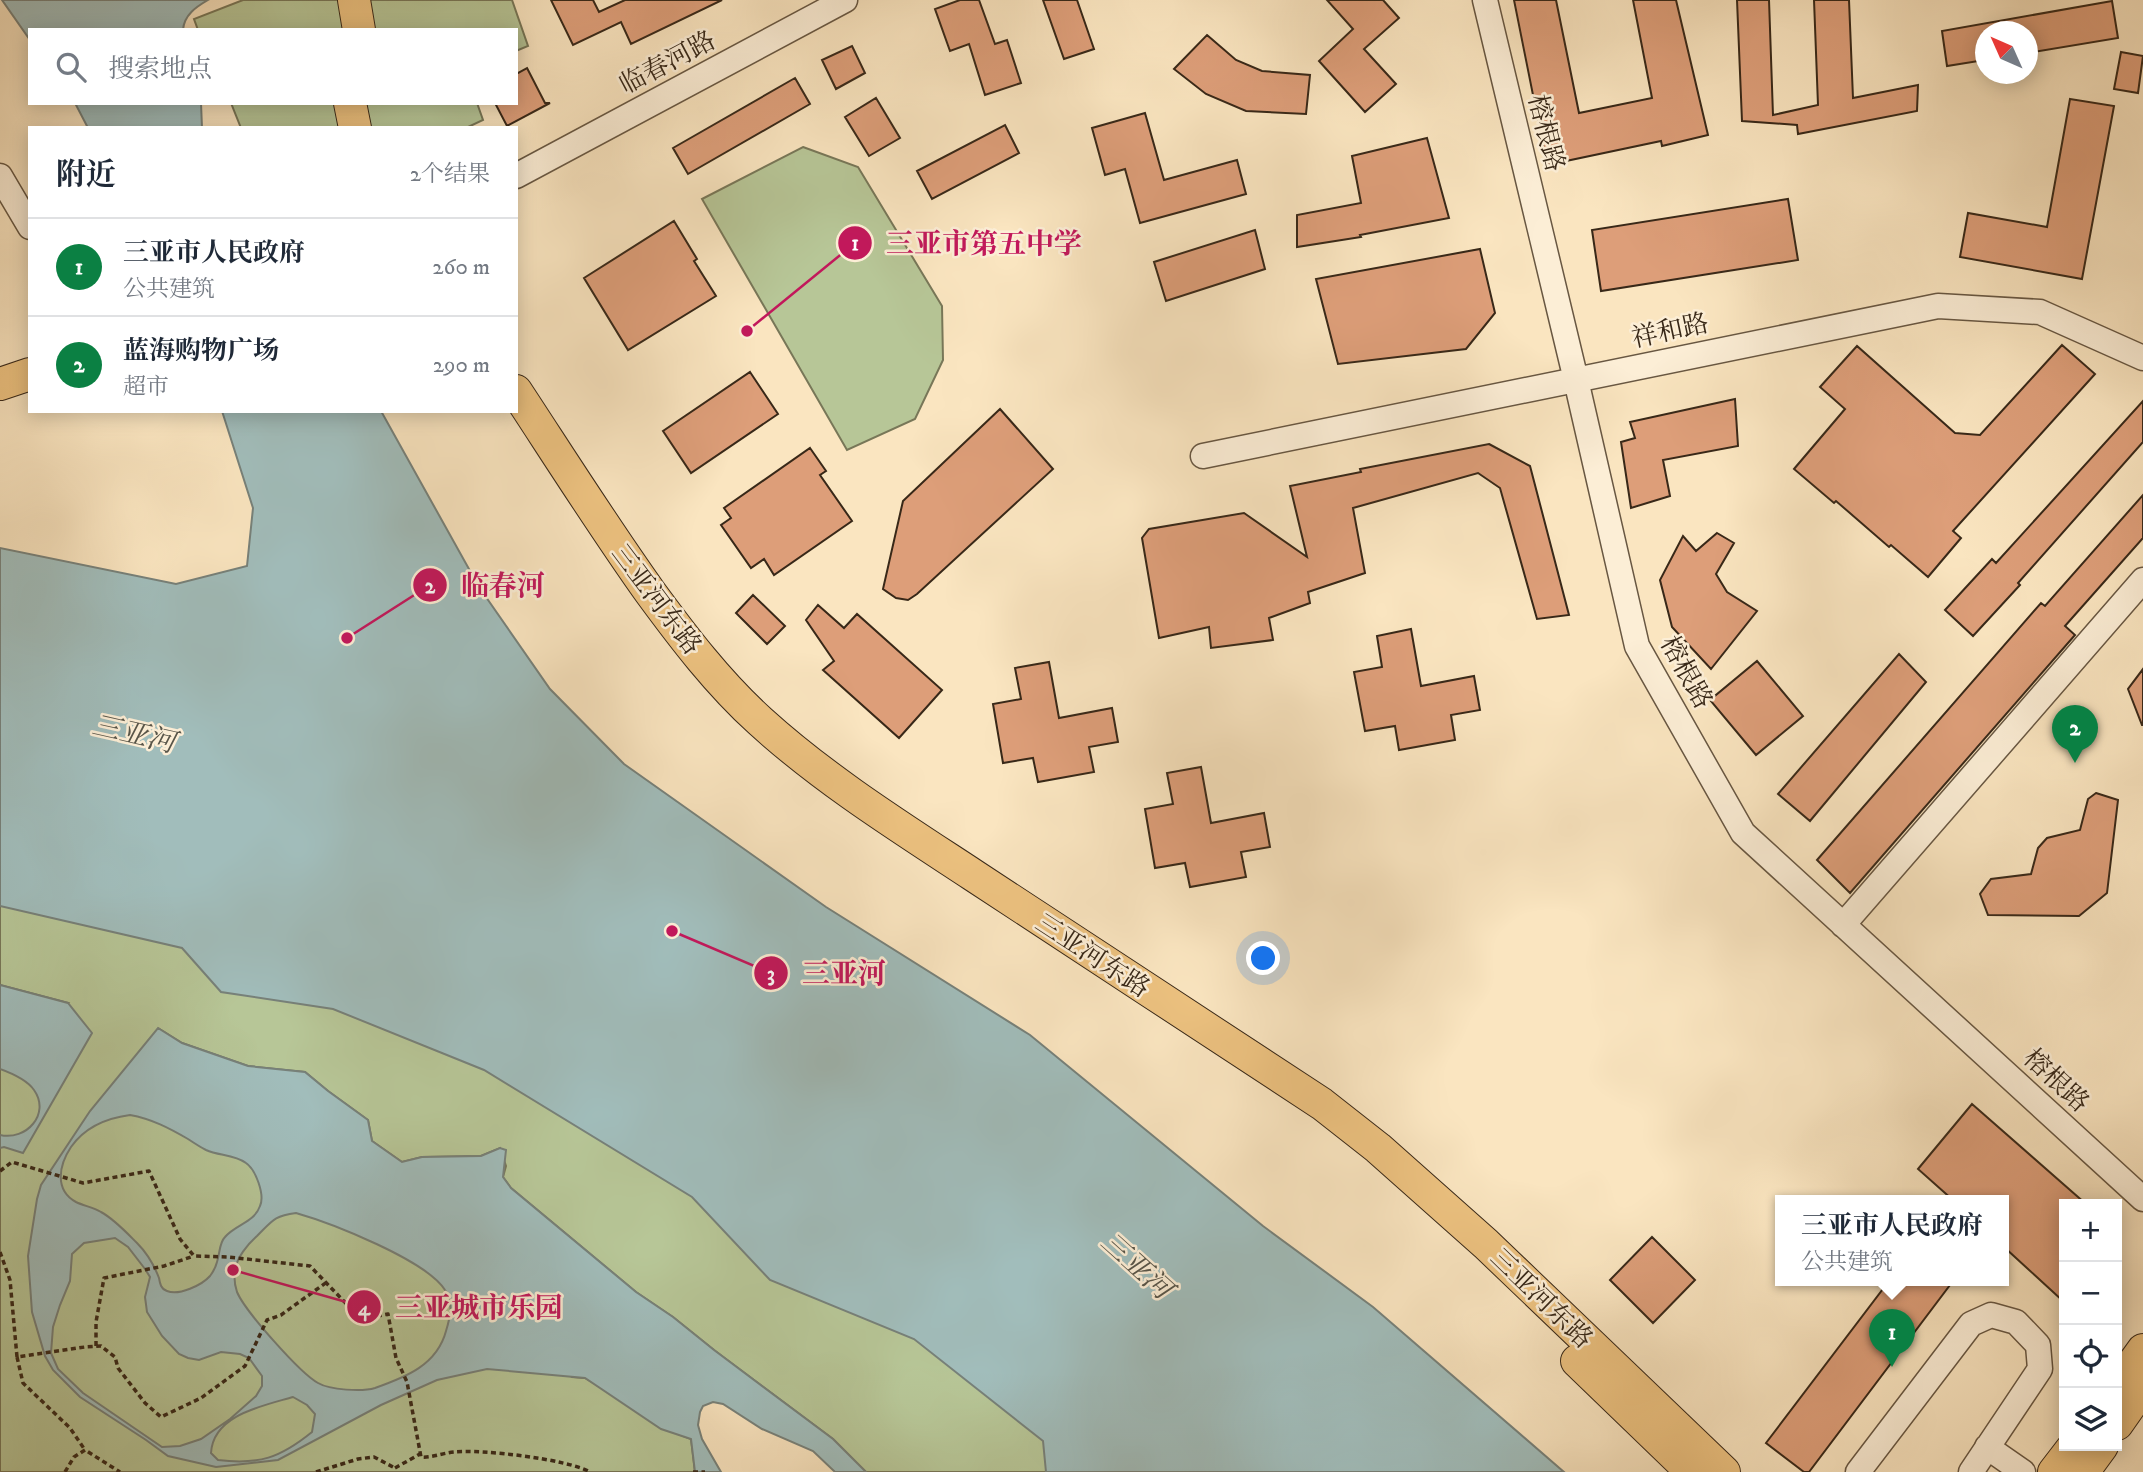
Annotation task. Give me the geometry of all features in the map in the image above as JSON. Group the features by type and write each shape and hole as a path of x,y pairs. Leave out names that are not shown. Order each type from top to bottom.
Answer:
{"main road":[{"path":"332,0 337,28"},
{"path":"354,0 359,28"},
{"path":"350,105 355,126"},
{"path":"371,105 376,126"},
{"path":"0,384 28,375"},
{"name":"三亚河东路","path":"518,394 612,538 673,623 721,681 759,720 847,791 1352,1126 1486,1244 1724,1472"},
{"path":"0,404 28,397"},
{"name":"三亚河东路","path":"509,413 589,537 654,630 695,681 781,767 890,842 1315,1119 1341,1139 1472,1258 1692,1472"},
{"path":"2122,1379 2143,1350"},
{"path":"2122,1417 2143,1387"},
{"path":"2054,1472 2070,1451"},
{"path":"2083,1472 2098,1451"}],"street":[{"name":"临春河路","path":"518,175 845,0"},
{"name":"榕根路","path":"1485,0 1637,646 1743,833 2143,1199"},
{"path":"0,176 28,224"},
{"name":"祥和路","path":"1203,456 1938,306 2040,312 2143,358"},
{"path":"1843,925 2143,580"},
{"path":"1857,1472 1970,1324 1991,1315 2017,1322 2038,1345 2040,1369 1971,1472"},
{"path":"1987,1447 2023,1472"}],"path":[{"path":"0,1171 12,1162 83,1183 149,1171 180,1238 194,1256"},
{"path":"0,1252 10,1280 17,1356 23,1383 71,1428 85,1450 120,1472"},
{"path":"96,1346 96,1322 104,1278 164,1266 194,1256 310,1266 361,1319 388,1314 396,1358 402,1367 413,1410 421,1457 478,1451 532,1457 590,1472"},
{"path":"17,1356 101,1346 115,1357 118,1368 145,1403 161,1417 201,1398 245,1366 267,1320 281,1315 327,1282"},
{"path":"65,1472 74,1457 85,1450"},
{"path":"316,1472 374,1457 395,1470 420,1454"},
{"path":"693,1472 705,1472"}],"green space":[{"path":"243,0 512,0 528,46 518,50 518,28 197,28 194,19"},
{"path":"232,105 478,105 483,120 470,126 240,126"},
{"path":"803,147 858,167 942,306 943,360 915,419 847,450 702,199"},
{"path":"0,885 350,998 494,1060 894,1313 1049,1433 1055,1472 866,1472 833,1439 636,1292 511,1188 503,1177 506,1166 500,1148 481,1156 422,1157 402,1162 372,1141 368,1120 305,1072 248,1066 182,1043 158,1028 222,1118 572,1377 585,1378 678,1434 691,1439 695,1472 0,1472 0,1052 68,1003 0,985"}],"water":[{"path":"2,0 208,0 188,16 183,28 28,28 28,37"},
{"path":"76,105 201,105 202,126 87,126"},
{"path":"223,413 382,413 479,587 550,689 624,764 826,907 1030,1035 1263,1226 1373,1307 1564,1472 1046,1472 1043,1441 914,1339 770,1280 692,1197 484,1070 333,1009 221,992 182,948 0,906 0,548 176,584 247,566 253,508"},
{"path":"0,985 68,1003 92,1033 23,1153 0,1148 0,1135 10,1136 27,1130 38,1116 40,1108 34,1090 27,1083 0,1069"},
{"path":"158,1028 182,1043 248,1066 305,1072 368,1120 372,1141 402,1162 422,1157 481,1156 500,1148 506,1150 503,1177 511,1188 636,1292 833,1439 866,1472 835,1472 813,1451 762,1429 723,1404 713,1402 703,1406 698,1425 702,1439 721,1472 695,1472 691,1439 661,1429 585,1378 487,1369 437,1380 381,1405 278,1460 216,1467 168,1456 80,1397 53,1370 45,1356 32,1312 28,1256 41,1185 90,1111","holes":["130,1115 153,1121 206,1150 241,1160 250,1166 259,1183 261,1201 257,1212 225,1237 211,1274 190,1289 178,1292 163,1289 150,1259 129,1234 106,1215 76,1202 64,1191 62,1169 71,1147 90,1129","296,1213 354,1234 399,1255 435,1278 448,1295 450,1310 442,1343 428,1361 387,1384 354,1390 318,1383 287,1355 261,1327 242,1301 235,1284 236,1266 243,1252 267,1226 283,1216","115,1238 128,1247 150,1277 145,1297 147,1312 162,1336 179,1354 188,1358 199,1360 221,1352 249,1358 262,1376 262,1386 256,1396 230,1419 201,1439 180,1446 162,1447 83,1393 58,1369 51,1353 53,1327 70,1281 72,1254 84,1243","293,1397 307,1405 315,1414 312,1432 290,1448 268,1458 218,1460 211,1453 220,1429 241,1414"]}],"building":[{"path":"551,0 593,0 599,12 625,0 722,0 631,44 621,22 573,45"},
{"path":"960,0 979,0 995,44 1007,40 1021,83 985,95 969,44 950,51 935,9"},
{"path":"1043,0 1077,0 1094,49 1064,59"},
{"path":"1327,0 1383,0 1399,18 1364,49 1396,84 1365,112 1319,61 1353,29"},
{"path":"1514,0 1556,0 1579,113 1652,98 1633,0 1676,0 1708,135 1662,146 1661,141 1547,165"},
{"path":"1737,0 1769,0 1773,115 1818,105 1814,0 1849,0 1853,98 1918,85 1917,111 1798,134 1797,125 1742,121"},
{"path":"2112,1 2118,38 2038,51 2038,21 1999,21"},
{"path":"1975,25 1975,62 1947,66 1942,31"},
{"path":"1207,35 1236,60 1262,71 1310,75 1306,114 1246,111 1206,94 1174,69"},
{"path":"852,46 865,73 836,89 822,60"},
{"path":"2121,52 2143,56 2138,93 2114,89"},
{"path":"527,68 545,103 550,103 507,126 496,105 518,105 518,73"},
{"path":"795,78 810,104 688,174 673,148"},
{"path":"876,98 900,138 869,156 845,117"},
{"path":"2070,99 2114,106 2082,279 1960,257 1968,213 2047,227"},
{"path":"1145,113 1164,180 1237,160 1246,194 1140,223 1125,169 1105,175 1092,128"},
{"path":"1005,125 1019,153 932,199 917,171"},
{"path":"1427,138 1449,218 1360,235 1361,237 1297,247 1297,215 1361,203 1352,156"},
{"path":"1788,199 1798,260 1601,291 1592,230"},
{"path":"674,221 716,296 628,350 584,278"},
{"path":"1255,230 1265,269 1166,301 1154,262"},
{"path":"1480,249 1495,313 1466,349 1338,364 1316,279"},
{"path":"2062,345 2095,374 1953,531 1961,538 1928,577 1794,469 1845,409 1820,387 1857,346 1955,433 1980,435"},
{"path":"750,372 778,414 691,473 663,431"},
{"path":"1735,399 1738,446 1663,460 1670,496 1631,508 1621,442 1635,438 1630,422"},
{"path":"2143,401 2143,442 1973,636 1945,610 1992,559 1996,563"},
{"path":"1000,409 1053,469 917,594 908,600 896,598 883,589 903,501"},
{"path":"1489,444 1530,466 1569,615 1537,619 1500,488 1478,473 1353,508 1365,573 1308,592 1310,603 1269,618 1273,640 1211,648 1209,627 1159,638 1142,538 1149,529 1244,513 1307,557 1290,486 1361,472 1360,469"},
{"path":"810,448 826,471 820,475 852,521 774,575 764,559 751,568 721,525 731,518 724,508"},
{"path":"2143,495 2143,538 2065,626 2075,635 1850,893 1817,860 2041,603 2045,606"},
{"path":"1717,533 1734,543 1716,574 1727,592 1757,611 1711,669 1672,627 1660,580 1683,536 1696,551"},
{"path":"753,595 785,626 767,644 736,613"},
{"path":"818,605 844,628 857,614 942,690 899,738 823,670 834,661 806,620"},
{"path":"1411,629 1421,686 1474,676 1480,710 1451,715 1455,740 1399,750 1395,726 1365,731 1354,672 1382,667 1377,636"},
{"path":"1899,654 1926,682 1810,821 1778,794"},
{"path":"1757,661 1803,716 1756,755 1710,700"},
{"path":"1049,662 1059,718 1112,708 1118,742 1089,747 1094,772 1038,782 1033,758 1003,763 993,704 1021,699 1015,668"},
{"path":"2143,669 2143,725 2142,725 2128,689"},
{"path":"1201,767 1211,823 1264,813 1270,847 1241,852 1246,877 1190,887 1185,863 1155,868 1145,809 1173,804 1167,773"},
{"path":"2096,793 2118,800 2107,893 2079,916 1988,915 1980,894 1991,879 2031,874 2038,848 2047,838 2080,830 2088,799"},
{"path":"1972,1104 2080,1199 2059,1199 2059,1297 2009,1252 2009,1195 1947,1195 1918,1169"},
{"path":"1652,1237 1695,1280 1653,1323 1610,1280"},
{"path":"1885,1286 1949,1286 1809,1472 1804,1472 1766,1443"}],"place":[{"name":"三亚市第五中学","path":"747,331"},
{"name":"临春河","path":"347,638"},
{"name":"蓝海购物广场","path":"2075,763"},
{"name":"三亚河","path":"672,931"},
{"name":"三亚城市乐园","path":"233,1270"},
{"name":"三亚市人民政府","path":"1892,1367"}]}
